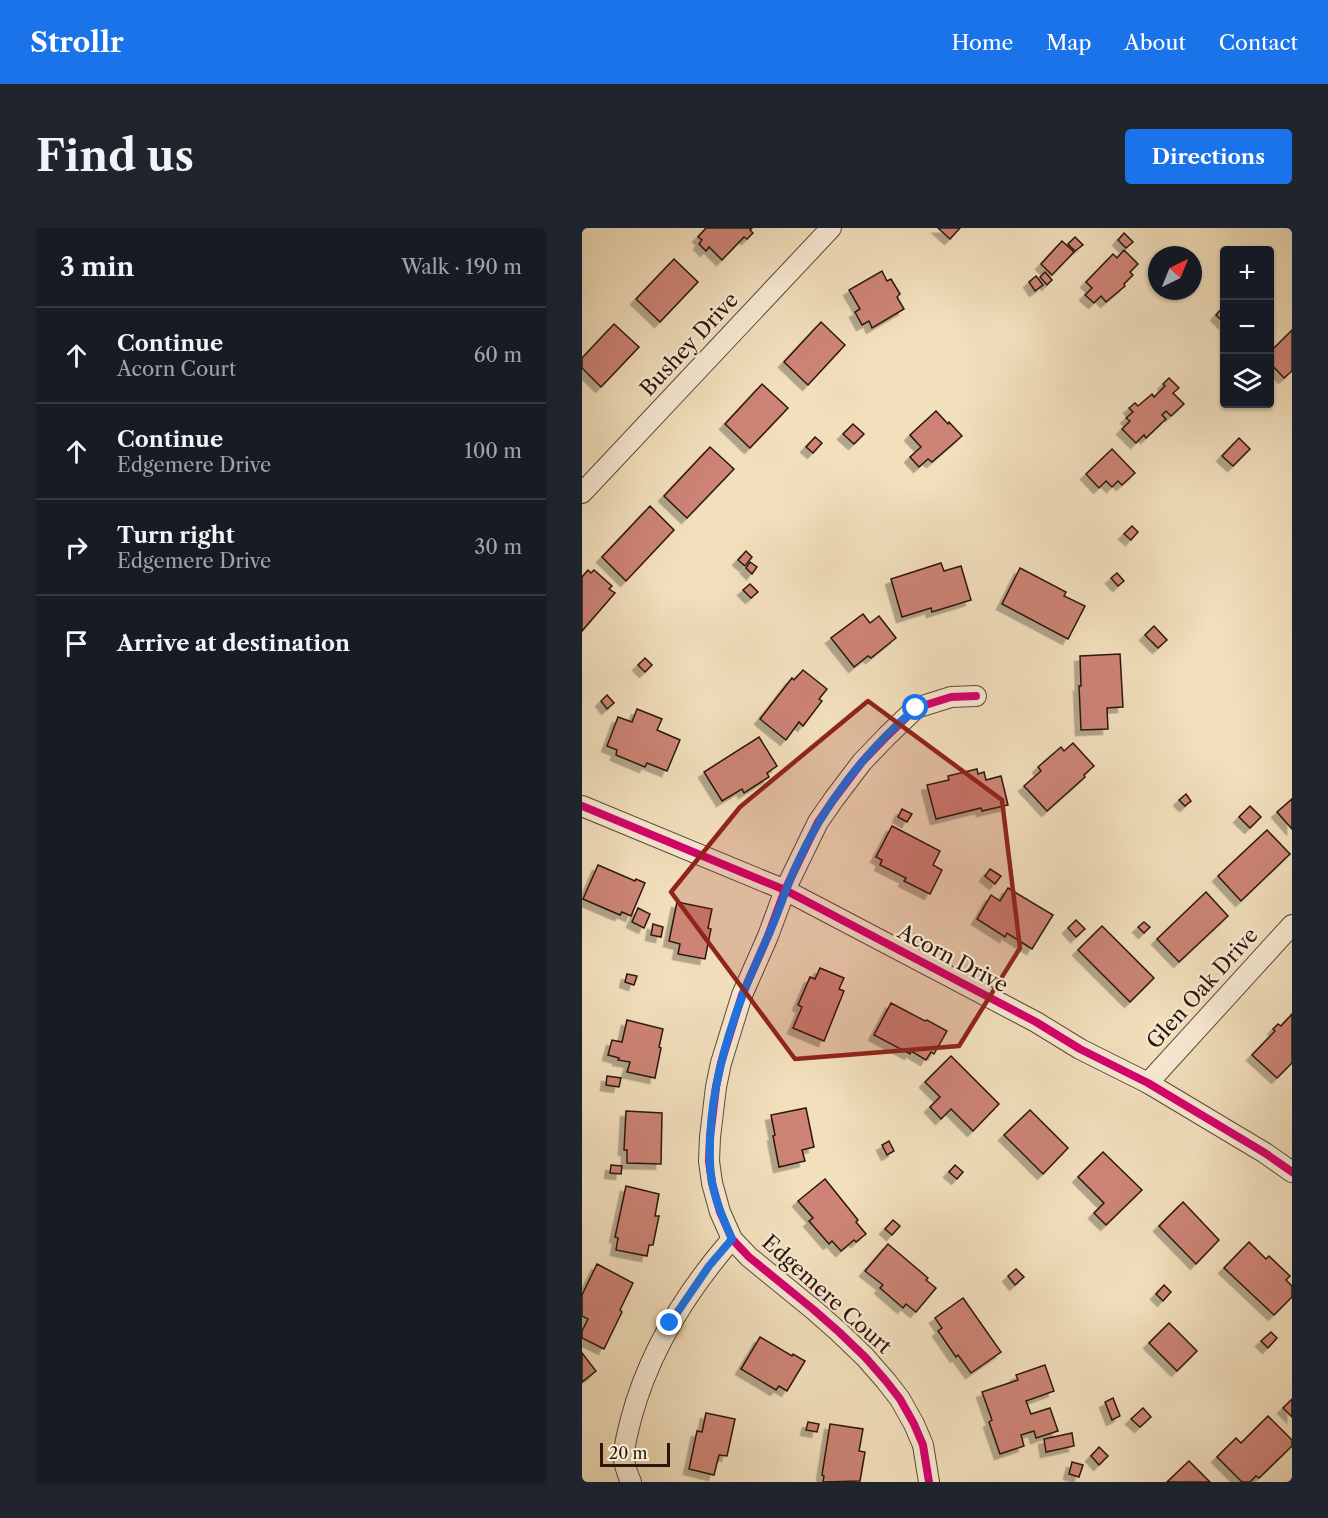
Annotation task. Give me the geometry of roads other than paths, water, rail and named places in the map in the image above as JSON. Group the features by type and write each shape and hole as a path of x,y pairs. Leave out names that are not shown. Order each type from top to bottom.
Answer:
{"street":[{"name":"Bushey Drive","path":"582,493 831,228"},
{"path":"631,1482 625,1469 624,1458 627,1436 651,1363 670,1323 709,1266 732,1239 720,1212 711,1182 710,1137 716,1087 742,995 785,890 818,822 862,762 887,736 916,708 951,697 976,696"},
{"name":"Acorn Drive","path":"582,806 785,890 1036,1022 1080,1049 1148,1083 1265,1153 1292,1172"},
{"name":"Glen Oak Drive","path":"1148,1083 1292,925"},
{"name":"Edgemere Court","path":"732,1239 749,1257 831,1325 865,1357 886,1381 900,1399 919,1434 923,1444 929,1482"}]}
